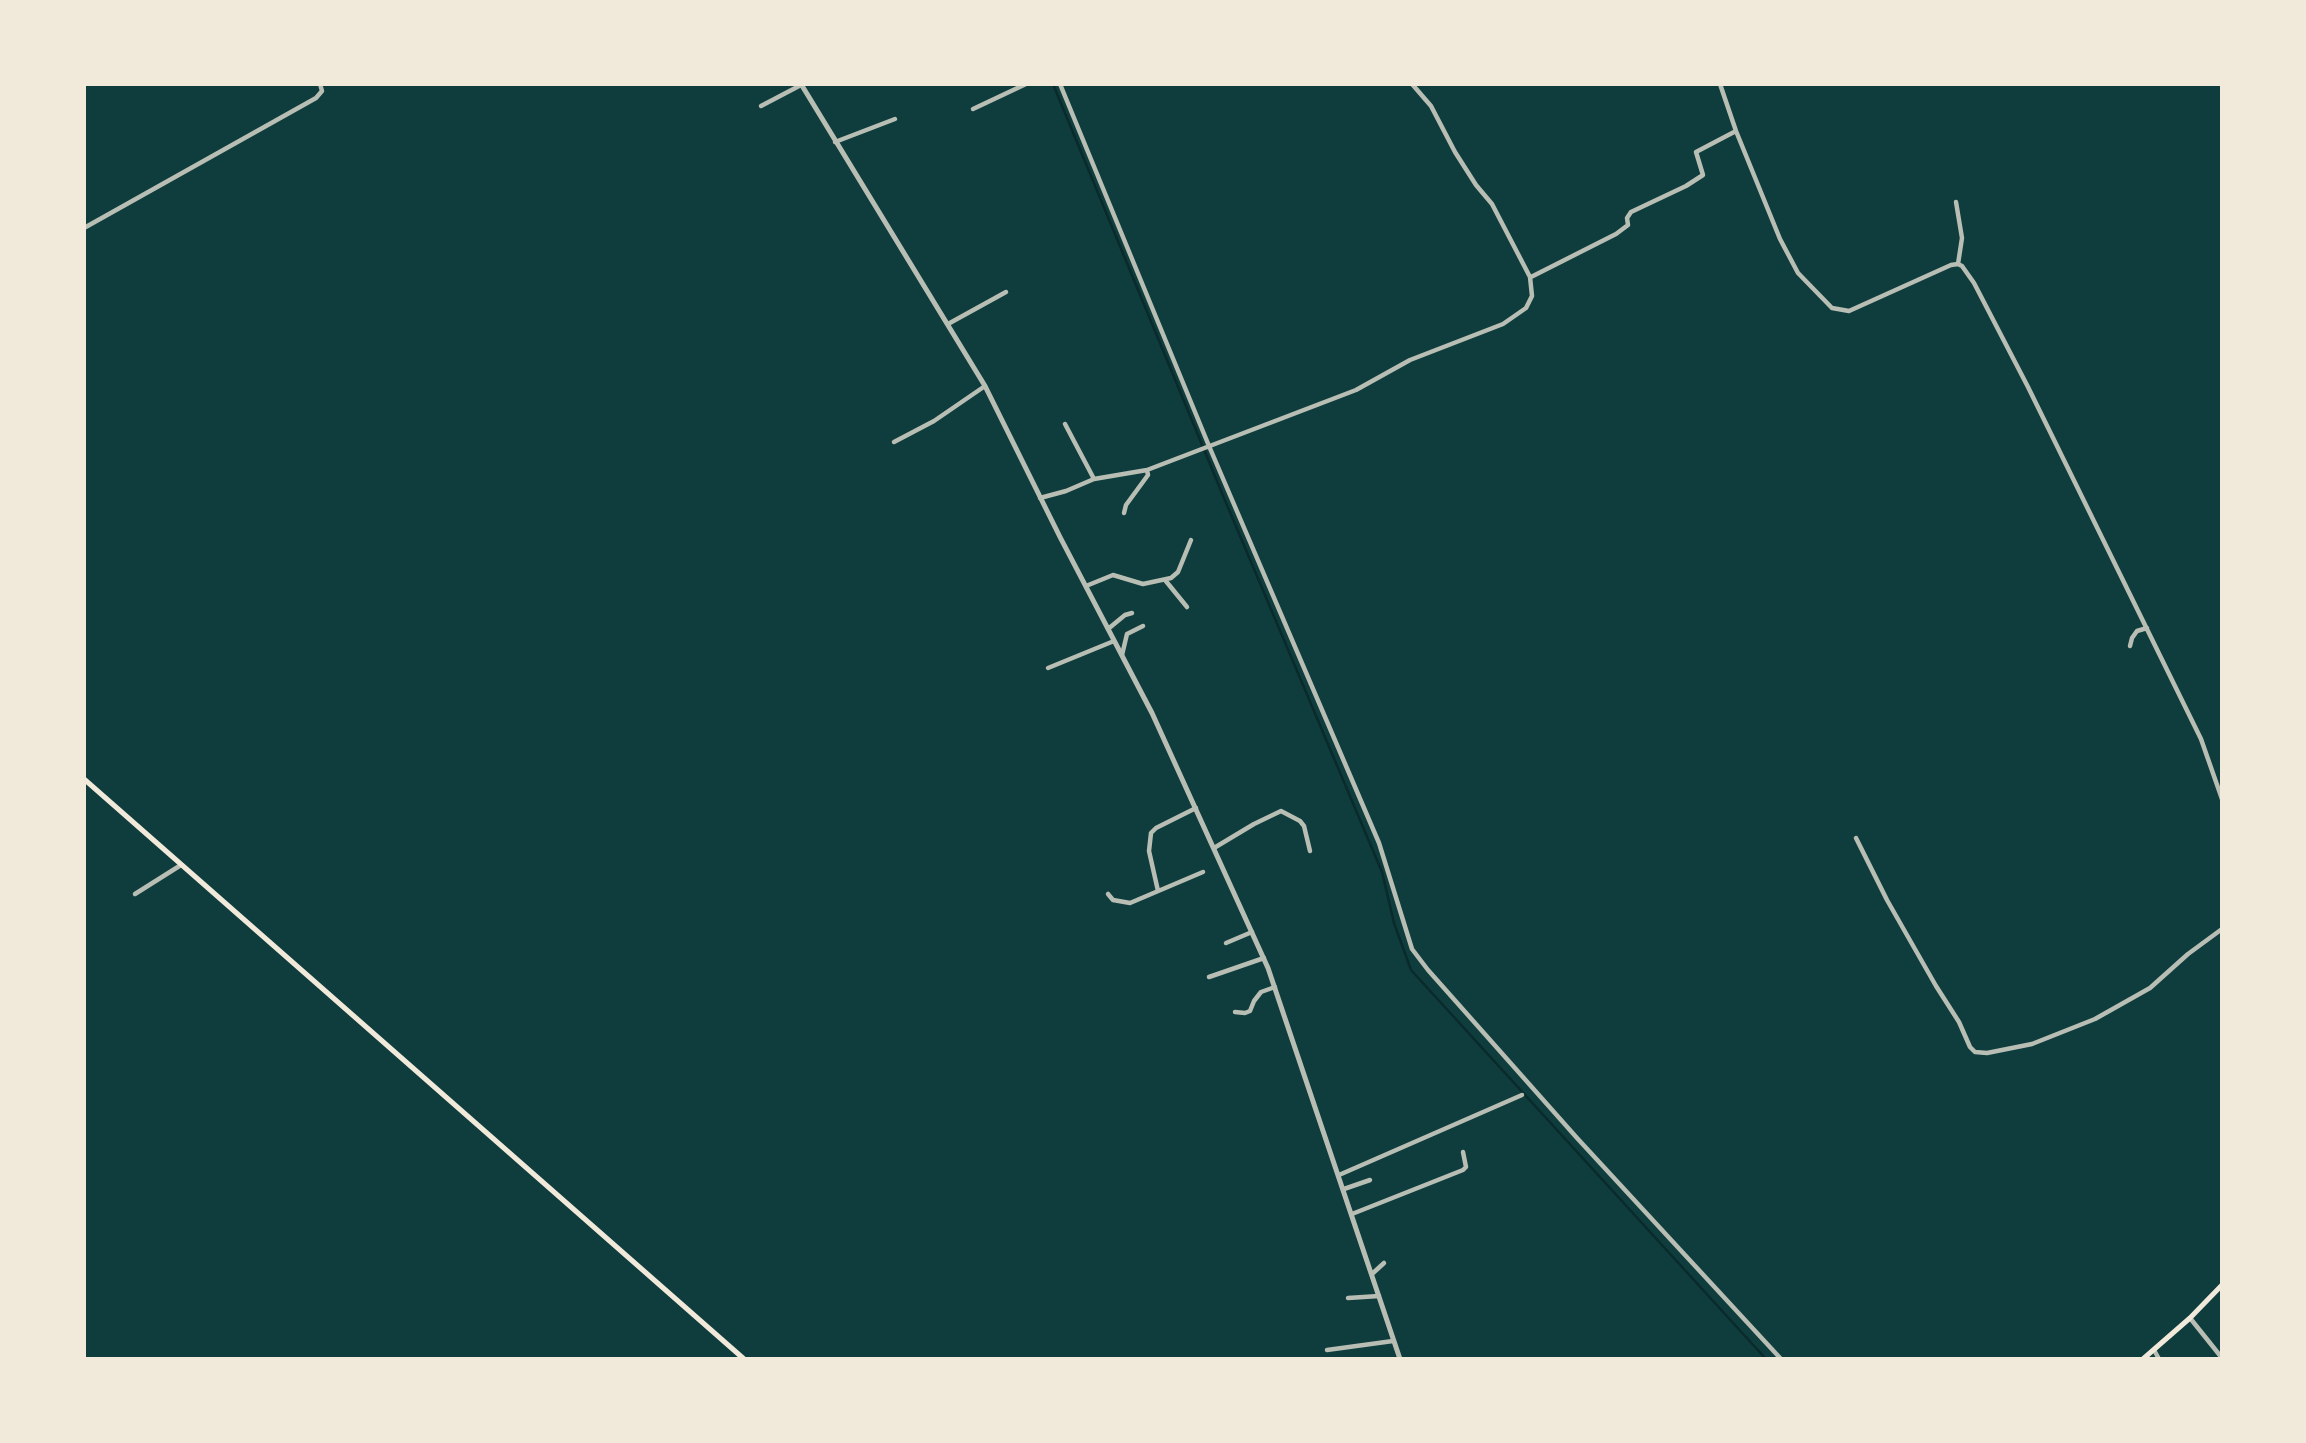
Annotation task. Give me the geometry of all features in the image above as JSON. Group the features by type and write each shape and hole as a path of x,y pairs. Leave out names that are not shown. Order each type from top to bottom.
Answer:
{"main road":[{"path":"84,779 744,1359"},
{"path":"2143,1359 2190,1318 2222,1285"}],"street":[{"path":"84,228 316,98 321,91 320,84"},
{"path":"761,106 801,84 985,386 1152,713 1264,958 1400,1359"},
{"path":"973,109 1026,84"},
{"path":"1060,84 1209,446 1379,843 1412,949 1577,1138 1781,1359"},
{"path":"1040,498 1094,479 1147,470 1356,390 1410,360 1503,324 1526,308 1532,296 1531,277 1492,204 1455,152 1431,106 1412,84"},
{"path":"1720,84 1780,239 1798,273 1832,308 1849,311 1958,264"},
{"path":"834,142 895,119"},
{"path":"1531,277 1616,234 1628,225 1627,218 1631,212 1703,175 1696,152 1736,131"},
{"path":"1956,202 1962,238 1958,264 1974,284 2022,376 2147,628 2201,739 2222,799"},
{"path":"948,324 1006,292"},
{"path":"894,442 934,421 985,386"},
{"path":"1065,424 1094,479"},
{"path":"1124,513 1126,505 1149,475 1147,470"},
{"path":"1086,586 1113,575 1143,584 1165,580 1178,572 1191,541"},
{"path":"1165,580 1187,607"},
{"path":"1108,629 1125,615 1132,613"},
{"path":"1122,656 1128,635 1143,626"},
{"path":"2130,646 2137,631 2147,628"},
{"path":"1048,668 1114,641"},
{"path":"1158,891 1149,851 1151,832 1196,808"},
{"path":"1214,848 1281,811 1304,826 1310,851"},
{"path":"1856,838 1887,900 1975,1052 2000,1051 2032,1044 2095,1019 2150,988 2188,954 2222,929"},
{"path":"135,894 182,864"},
{"path":"1108,894 1113,900 1130,903 1203,872"},
{"path":"1226,943 1252,932"},
{"path":"1209,977 1264,958"},
{"path":"1235,1012 1250,1011 1261,992 1275,987"},
{"path":"1339,1175 1521,1095"},
{"path":"1352,1214 1463,1170 1466,1167 1463,1152"},
{"path":"1344,1189 1370,1180"},
{"path":"1372,1274 1384,1264"},
{"path":"1348,1298 1379,1296"},
{"path":"2190,1318 2222,1358"},
{"path":"1327,1350 1394,1340"},
{"path":"2154,1350 2160,1359"}],"waterway":[{"path":"1053,84 1382,872 1394,923 1411,970 1766,1359"}]}
